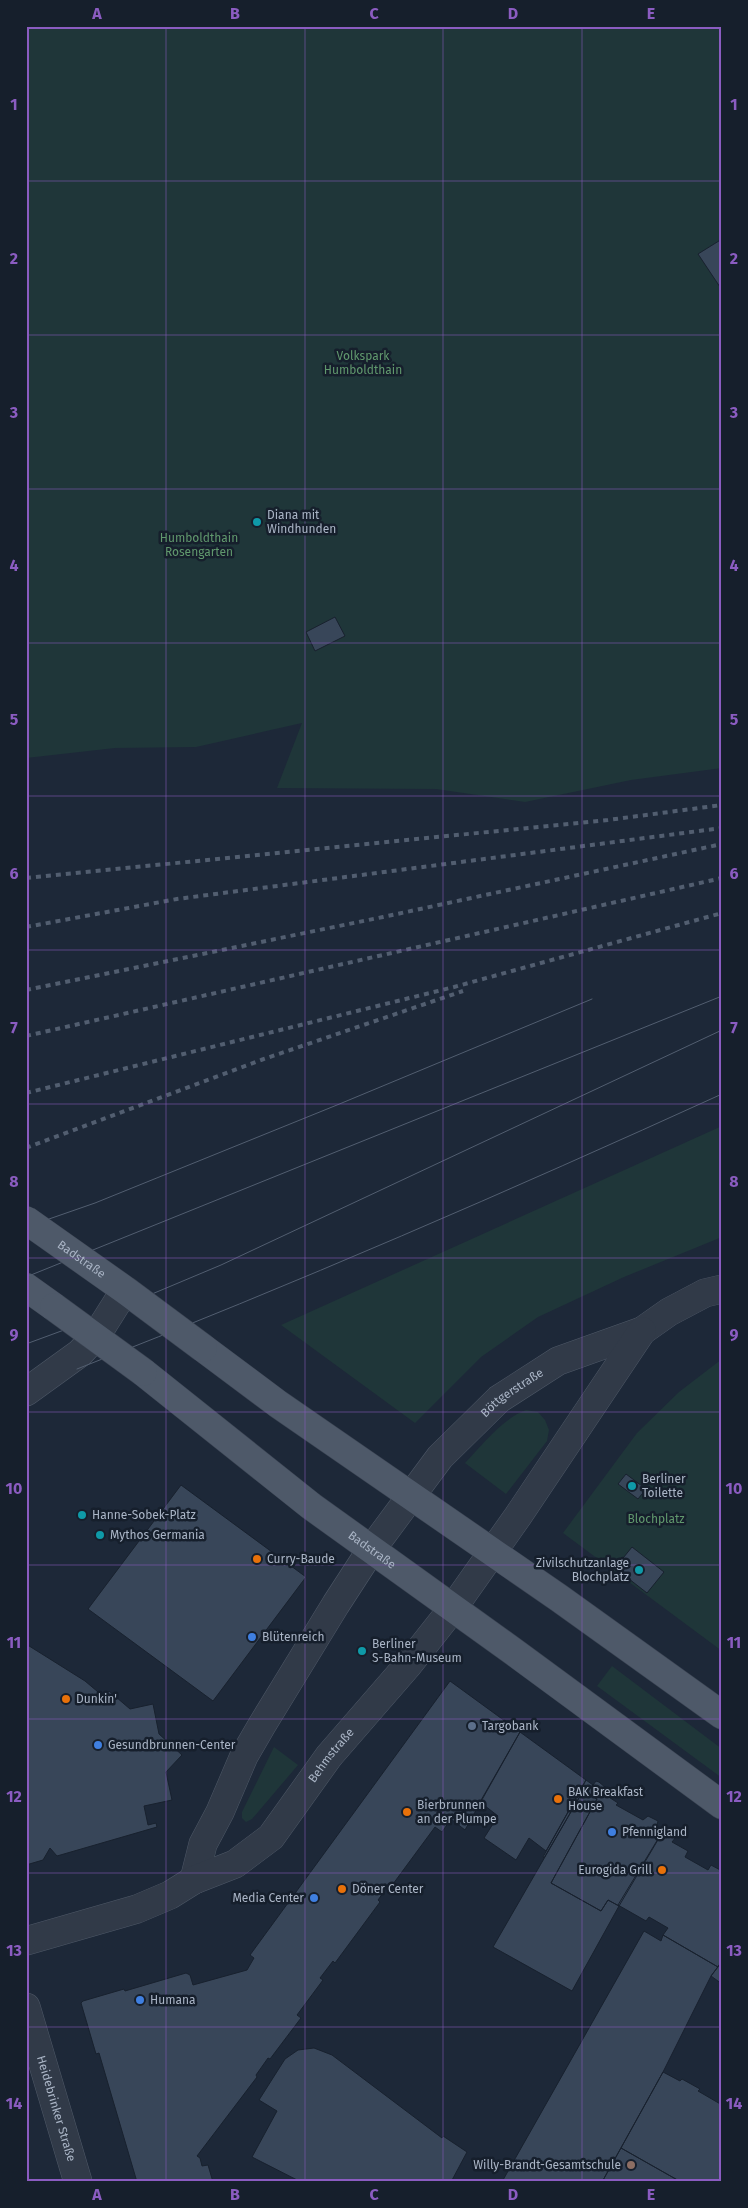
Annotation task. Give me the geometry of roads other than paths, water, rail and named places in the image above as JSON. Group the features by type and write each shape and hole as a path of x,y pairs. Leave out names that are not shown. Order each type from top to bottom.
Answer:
{"main road":[{"name":"Badstraße","path":"26,1220 125,1290 278,1404 413,1496 722,1715"},
{"name":"Badstraße","path":"26,1287 88,1345 143,1372 311,1506 722,1805"}],"street":[{"name":"Böttgerstraße","path":"372,1550 440,1457 499,1399 558,1361 642,1331 669,1312 705,1293 722,1289"},
{"path":"26,1392 88,1345 125,1290"},
{"name":"Böttgerstraße","path":"492,1552 590,1411 642,1331"},
{"path":"194,1880 202,1844 220,1812 244,1756 336,1604 372,1550"},
{"name":"Behmstraße","path":"26,1941 137,1909 170,1894 194,1880 235,1864 271,1837 329,1756 408,1665 453,1608 492,1552"},
{"name":"Heidebrinker Straße","path":"26,2007 78,2182"}],"tram line":[{"path":"26,1277 722,996"},
{"path":"26,1227 95,1203 592,999"},
{"path":"26,1344 83,1323 221,1265 722,1030"},
{"path":"77,1369 240,1304 401,1236 722,1094"}],"railway":[{"path":"26,878 608,820 722,805"},
{"path":"26,927 177,899 722,828"},
{"path":"26,990 383,917 722,844"},
{"path":"26,1036 722,878"},
{"path":"26,1093 454,987 722,913"},
{"path":"26,1148 261,1060 463,991"}],"place":[{"name":"Diana mit Windhunden","path":"257,522"},
{"name":"Berliner Toilette","path":"632,1486"},
{"name":"Hanne-Sobek-Platz","path":"82,1515"},
{"name":"Mythos Germania","path":"100,1535"},
{"name":"Curry-Baude","path":"257,1559"},
{"name":"Zivilschutzanlage Blochplatz","path":"639,1570"},
{"name":"Blütenreich","path":"252,1637"},
{"name":"Berliner S-Bahn-Museum","path":"362,1651"},
{"name":"Dunkin'","path":"66,1699"},
{"name":"Targobank","path":"472,1726"},
{"name":"Gesundbrunnen-Center","path":"98,1745"},
{"name":"BAK Breakfast House","path":"558,1799"},
{"name":"Bierbrunnen an der Plumpe","path":"407,1812"},
{"name":"Pfennigland","path":"612,1832"},
{"name":"Eurogida Grill","path":"662,1870"},
{"name":"Döner Center","path":"342,1889"},
{"name":"Media Center","path":"314,1898"},
{"name":"Humana","path":"140,2000"},
{"name":"Willy-Brandt-Gesamtschule","path":"631,2165"}],"park label":[{"name":"Volkspark Humboldthain","path":"363,363"},
{"name":"Humboldthain Rosengarten","path":"199,545"},
{"name":"Blochplatz","path":"656,1519"}]}
